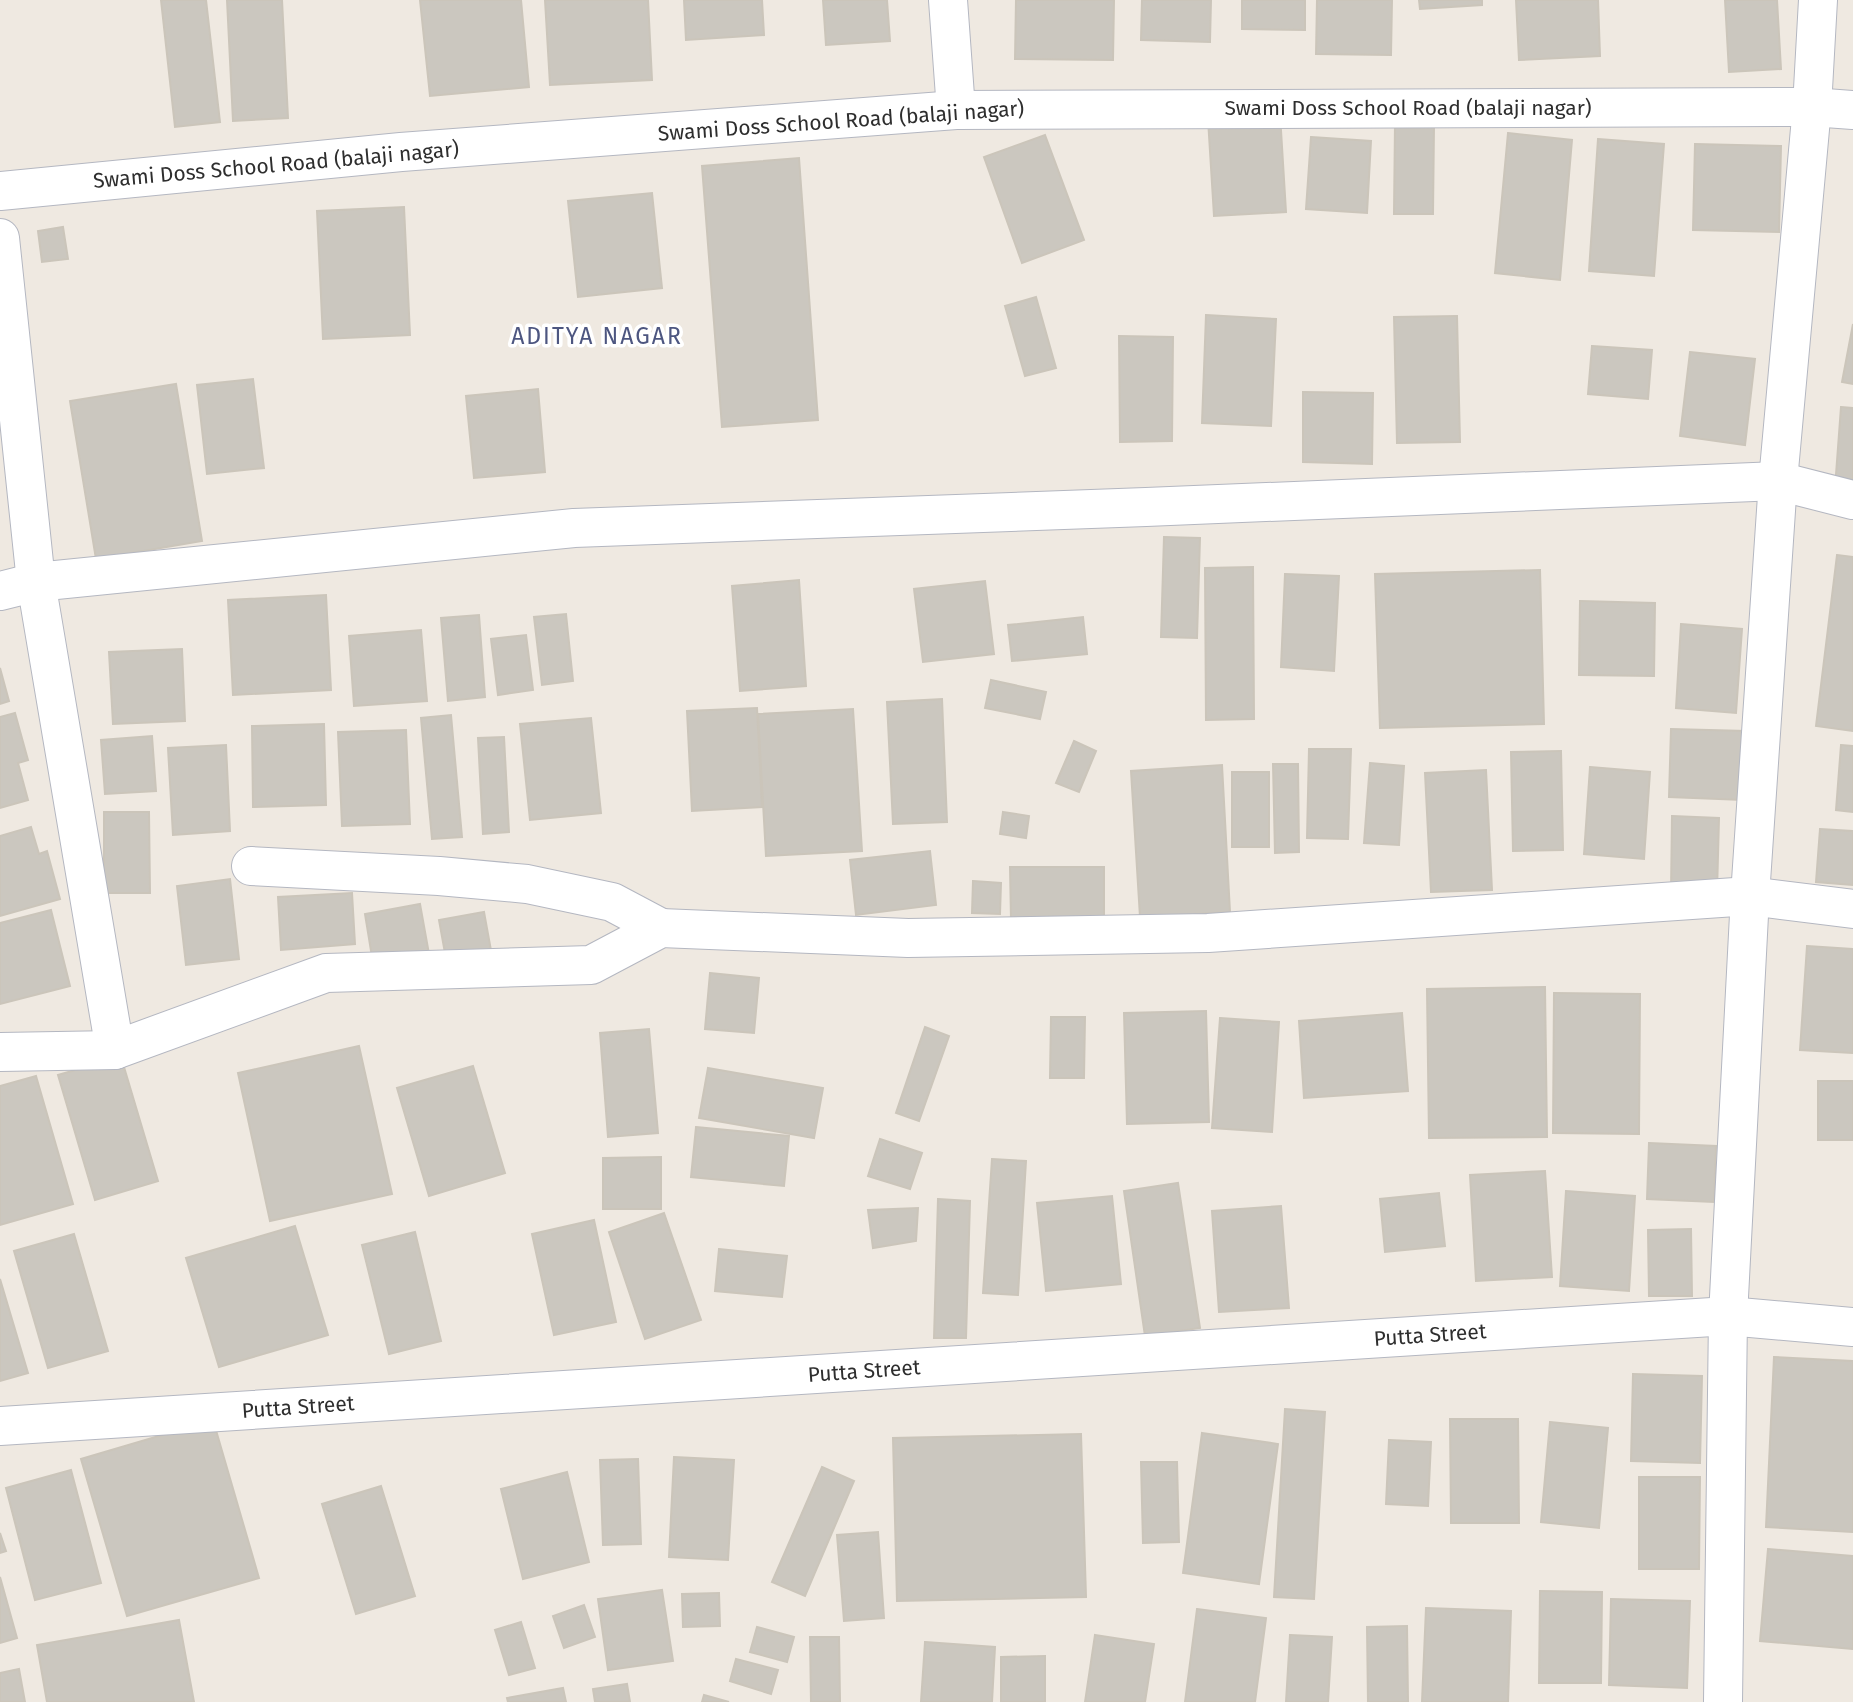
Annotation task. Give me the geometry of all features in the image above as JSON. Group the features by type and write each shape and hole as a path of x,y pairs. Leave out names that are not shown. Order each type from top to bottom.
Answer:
{"street":[{"path":"948,0 956,110"},
{"path":"1723,1702 1728,1315 1750,896 1778,481 1812,107 1818,0"},
{"name":"Swami Doss School Road (balaji nagar)","path":"0,191 401,152 956,110 1812,107 1853,110"},
{"path":"0,238 36,582 115,1050"},
{"path":"0,591 36,582 574,528 1778,481 1853,500"},
{"path":"251,866 527,884 612,902 661,928 908,938 1208,933 1750,896 1853,909"},
{"path":"0,1052 115,1050 326,973 591,965 661,928"},
{"name":"Putta Street","path":"0,1426 1728,1315 1853,1327"}],"building":[{"path":"161,0 206,0 220,122 175,127"},
{"path":"227,0 282,0 288,118 233,121"},
{"path":"420,0 521,0 529,87 430,96"},
{"path":"545,0 648,0 652,80 550,85"},
{"path":"684,0 762,0 764,35 686,40"},
{"path":"823,0 887,0 890,41 826,45"},
{"path":"1016,0 1114,0 1113,60 1015,59"},
{"path":"1142,0 1211,0 1210,42 1141,40"},
{"path":"1242,0 1305,0 1305,30 1242,29"},
{"path":"1317,0 1392,0 1391,55 1316,54"},
{"path":"1419,0 1482,0 1482,5 1420,9"},
{"path":"1516,0 1598,0 1600,56 1519,60"},
{"path":"1725,0 1777,0 1781,69 1729,72"},
{"path":"1280,114 1286,212 1214,216 1208,119"},
{"path":"1395,124 1434,125 1433,214 1394,214"},
{"path":"1508,133 1572,140 1560,280 1495,273"},
{"path":"1045,135 1084,240 1022,263 984,157"},
{"path":"1311,137 1371,141 1367,213 1306,209"},
{"path":"1598,139 1664,144 1654,276 1589,271"},
{"path":"1695,144 1781,146 1779,232 1693,230"},
{"path":"799,158 818,420 722,427 702,166"},
{"path":"652,193 662,288 578,297 568,201"},
{"path":"404,207 410,335 323,339 317,211"},
{"path":"63,227 68,259 42,262 38,231"},
{"path":"1036,297 1056,368 1025,376 1005,306"},
{"path":"1206,315 1276,319 1271,426 1202,423"},
{"path":"1457,316 1460,442 1397,443 1394,317"},
{"path":"1853,324 1853,384 1842,382"},
{"path":"1119,336 1173,337 1172,441 1120,442"},
{"path":"1592,346 1652,350 1648,399 1588,394"},
{"path":"1690,352 1755,359 1745,445 1680,436"},
{"path":"253,379 264,468 207,474 197,385"},
{"path":"176,384 202,541 96,559 70,401"},
{"path":"538,389 545,472 474,478 466,396"},
{"path":"1303,392 1373,393 1372,464 1303,462"},
{"path":"1841,407 1853,408 1853,489 1835,488"},
{"path":"1164,537 1200,538 1197,638 1161,637"},
{"path":"1837,555 1853,557 1853,731 1816,726"},
{"path":"1253,567 1254,719 1206,720 1205,568"},
{"path":"1540,570 1544,724 1380,728 1375,574"},
{"path":"1285,574 1339,576 1334,671 1281,667"},
{"path":"799,580 806,686 740,691 732,586"},
{"path":"985,581 994,654 923,662 914,589"},
{"path":"326,595 331,690 233,695 228,600"},
{"path":"1580,601 1655,603 1654,676 1579,675"},
{"path":"566,614 573,681 542,685 534,617"},
{"path":"479,615 485,697 448,701 441,618"},
{"path":"1083,617 1087,654 1012,661 1008,625"},
{"path":"1681,624 1742,629 1736,713 1676,708"},
{"path":"421,630 427,701 354,706 349,636"},
{"path":"526,635 533,690 498,695 491,639"},
{"path":"182,649 185,721 113,724 109,652"},
{"path":"0,668 9,701 0,704"},
{"path":"991,680 1046,692 1040,719 985,708"},
{"path":"942,699 947,822 893,824 887,702"},
{"path":"757,708 762,807 692,811 687,711"},
{"path":"853,709 862,851 766,856 758,714"},
{"path":"15,713 28,760 18,763 28,800 0,808 0,717"},
{"path":"451,715 462,837 432,839 421,718"},
{"path":"591,718 601,813 530,820 520,724"},
{"path":"324,724 326,805 253,807 252,726"},
{"path":"1671,729 1746,731 1743,800 1669,797"},
{"path":"406,730 410,824 342,826 338,732"},
{"path":"152,736 156,791 105,794 101,740"},
{"path":"504,737 509,832 483,834 478,738"},
{"path":"1074,741 1096,751 1079,792 1056,783"},
{"path":"226,745 230,831 173,835 168,748"},
{"path":"1841,745 1853,746 1853,812 1836,810"},
{"path":"1309,749 1351,749 1348,839 1307,838"},
{"path":"1561,751 1563,850 1513,851 1511,752"},
{"path":"1370,763 1404,766 1399,845 1364,843"},
{"path":"1273,764 1298,764 1299,852 1275,853"},
{"path":"1222,765 1230,912 1140,917 1131,771"},
{"path":"1590,767 1650,772 1644,859 1584,854"},
{"path":"1486,770 1492,890 1431,892 1425,773"},
{"path":"1232,772 1269,772 1269,847 1232,847"},
{"path":"104,812 149,812 150,893 104,893"},
{"path":"1003,812 1029,816 1026,838 1000,834"},
{"path":"1672,816 1719,818 1717,893 1671,892"},
{"path":"31,827 39,854 47,851 60,899 0,916 0,836"},
{"path":"1820,829 1853,831 1853,885 1816,882"},
{"path":"930,851 936,905 856,915 850,860"},
{"path":"1010,867 1104,867 1104,918 1011,919"},
{"path":"230,879 239,959 186,965 177,886"},
{"path":"973,881 1001,883 1000,914 972,913"},
{"path":"352,893 355,944 281,950 278,897"},
{"path":"420,904 429,954 373,963 365,914"},
{"path":"51,910 70,986 0,1004 0,923"},
{"path":"484,912 492,956 447,964 439,920"},
{"path":"1807,946 1853,949 1853,1053 1800,1050"},
{"path":"710,973 759,978 754,1033 705,1029"},
{"path":"1545,987 1547,1137 1429,1138 1427,989"},
{"path":"1554,993 1640,994 1639,1134 1553,1133"},
{"path":"1206,1011 1209,1122 1127,1124 1124,1013"},
{"path":"1402,1013 1408,1091 1304,1098 1299,1021"},
{"path":"1051,1017 1085,1017 1084,1078 1050,1078"},
{"path":"1220,1018 1279,1022 1272,1132 1212,1128"},
{"path":"925,1027 949,1036 919,1121 896,1113"},
{"path":"649,1029 658,1133 608,1137 600,1033"},
{"path":"359,1046 392,1194 270,1221 238,1073"},
{"path":"121,1057 158,1181 95,1200 58,1075"},
{"path":"473,1066 505,1173 429,1196 397,1088"},
{"path":"708,1068 823,1088 814,1138 699,1118"},
{"path":"36,1076 73,1204 0,1225 0,1086"},
{"path":"1818,1081 1853,1081 1853,1140 1818,1140"},
{"path":"696,1127 789,1136 784,1186 691,1177"},
{"path":"880,1139 922,1153 910,1189 868,1176"},
{"path":"1649,1143 1716,1146 1714,1202 1647,1199"},
{"path":"661,1157 661,1209 603,1209 603,1158"},
{"path":"992,1159 1026,1161 1018,1295 983,1293"},
{"path":"1545,1171 1552,1277 1476,1281 1470,1175"},
{"path":"1178,1183 1200,1328 1145,1336 1124,1191"},
{"path":"1566,1191 1635,1196 1629,1291 1560,1286"},
{"path":"1439,1193 1445,1246 1385,1252 1380,1199"},
{"path":"1112,1196 1121,1284 1046,1291 1037,1203"},
{"path":"938,1199 970,1201 966,1338 934,1338"},
{"path":"1281,1206 1289,1308 1219,1312 1212,1211"},
{"path":"918,1208 916,1241 873,1248 868,1210"},
{"path":"664,1213 701,1320 645,1339 609,1232"},
{"path":"594,1220 616,1322 554,1335 532,1234"},
{"path":"295,1226 328,1335 219,1367 186,1258"},
{"path":"1691,1229 1692,1296 1649,1296 1648,1230"},
{"path":"415,1232 441,1341 389,1354 362,1245"},
{"path":"74,1234 108,1351 48,1368 14,1251"},
{"path":"719,1249 787,1256 782,1297 715,1291"},
{"path":"0,1279 28,1373 0,1381"},
{"path":"1774,1357 1853,1361 1853,1532 1766,1527"},
{"path":"1633,1374 1702,1376 1700,1463 1631,1461"},
{"path":"1285,1409 1325,1412 1314,1599 1274,1597"},
{"path":"1450,1419 1518,1419 1519,1523 1451,1523"},
{"path":"213,1420 259,1578 127,1616 81,1459"},
{"path":"1550,1422 1608,1428 1599,1528 1541,1522"},
{"path":"1202,1433 1278,1444 1259,1584 1183,1573"},
{"path":"1081,1434 1086,1597 897,1601 893,1438"},
{"path":"1389,1440 1431,1442 1428,1506 1386,1504"},
{"path":"674,1457 734,1460 728,1560 669,1557"},
{"path":"638,1459 641,1544 603,1545 600,1460"},
{"path":"1141,1462 1177,1462 1179,1542 1143,1543"},
{"path":"822,1467 854,1481 805,1596 772,1582"},
{"path":"71,1470 101,1583 35,1600 6,1488"},
{"path":"567,1472 589,1562 523,1579 501,1489"},
{"path":"1639,1477 1700,1477 1699,1569 1639,1569"},
{"path":"381,1486 415,1596 356,1614 322,1504"},
{"path":"878,1532 884,1618 844,1621 837,1535"},
{"path":"0,1533 6,1551 0,1553"},
{"path":"1768,1549 1853,1556 1853,1649 1760,1641"},
{"path":"0,1577 17,1638 0,1643"},
{"path":"662,1590 673,1661 608,1670 598,1599"},
{"path":"1540,1591 1602,1592 1601,1683 1539,1683"},
{"path":"719,1593 720,1626 683,1627 682,1594"},
{"path":"1611,1599 1690,1601 1687,1688 1609,1685"},
{"path":"584,1605 595,1637 564,1648 553,1616"},
{"path":"1426,1608 1511,1611 1508,1702 1422,1702"},
{"path":"1197,1609 1266,1618 1255,1702 1185,1702"},
{"path":"179,1620 194,1702 47,1702 37,1645"},
{"path":"521,1622 535,1668 509,1675 495,1630"},
{"path":"1407,1626 1408,1702 1368,1702 1367,1627"},
{"path":"757,1627 794,1637 787,1662 750,1652"},
{"path":"1095,1635 1154,1644 1145,1702 1085,1702"},
{"path":"1290,1635 1332,1637 1328,1702 1286,1702"},
{"path":"810,1637 839,1637 840,1702 811,1702"},
{"path":"925,1642 995,1647 992,1702 921,1702"},
{"path":"1045,1656 1045,1702 1001,1702 1001,1657"},
{"path":"736,1659 778,1670 771,1694 730,1681"},
{"path":"19,1669 25,1702 0,1702 0,1673"},
{"path":"627,1684 630,1702 595,1702 593,1689"},
{"path":"563,1688 566,1702 508,1702 507,1698"},
{"path":"704,1695 729,1702 702,1702"}],"district":[{"name":"ADITYA NAGAR","path":"597,336"}]}
